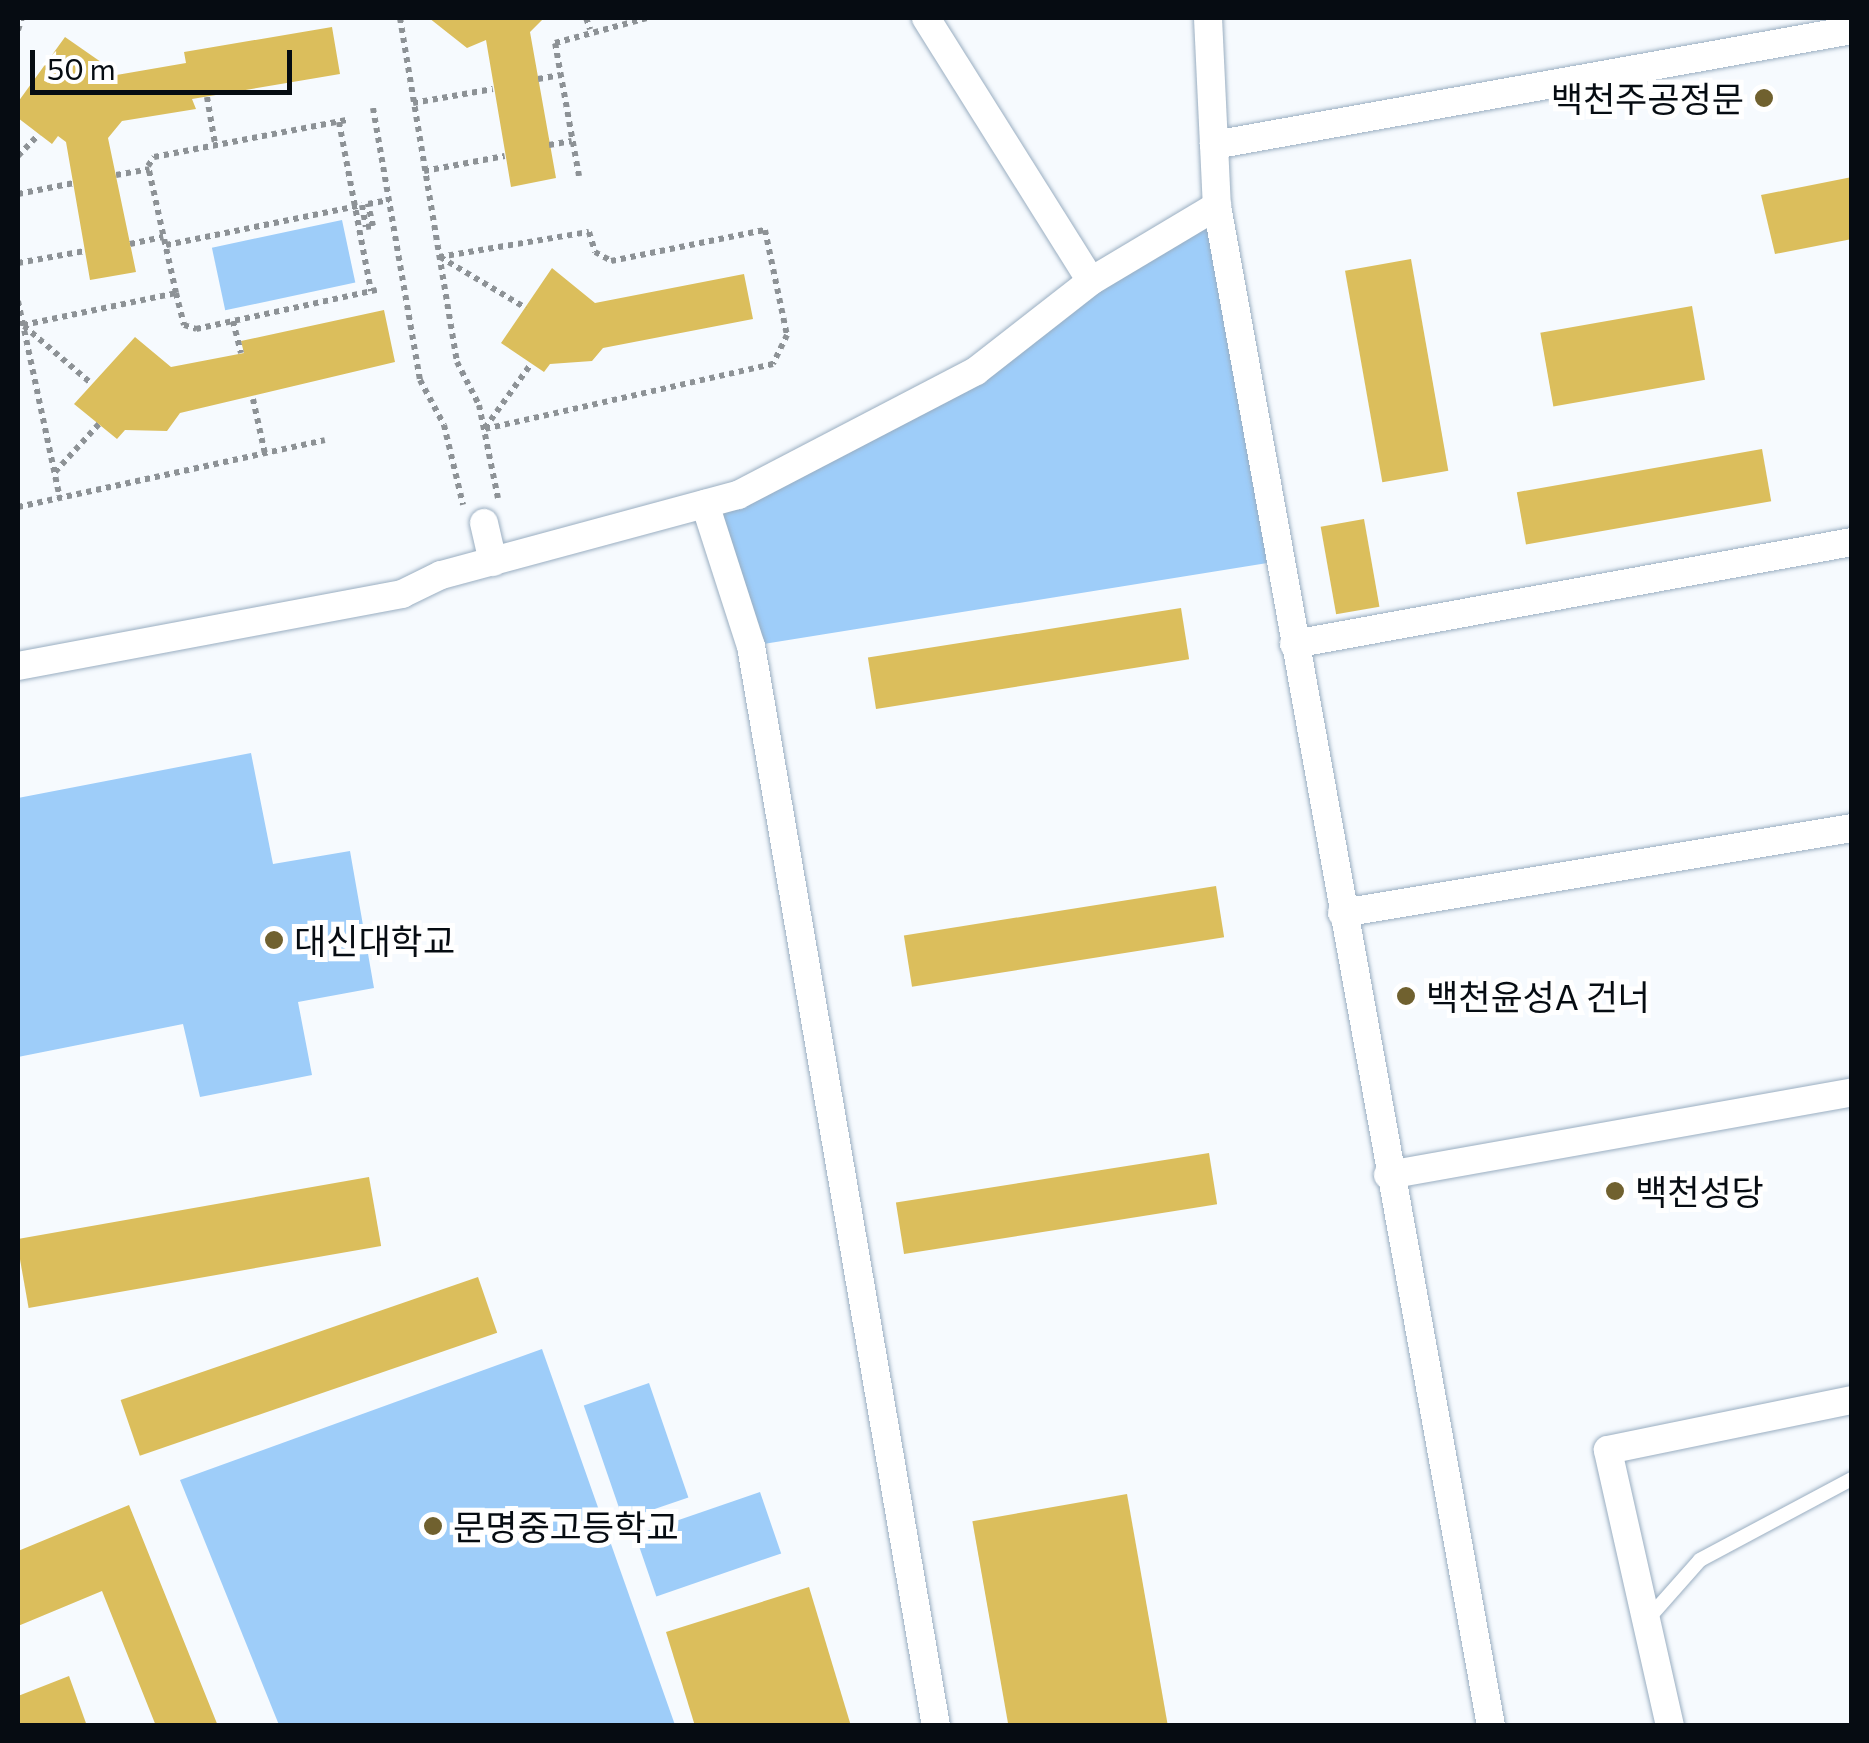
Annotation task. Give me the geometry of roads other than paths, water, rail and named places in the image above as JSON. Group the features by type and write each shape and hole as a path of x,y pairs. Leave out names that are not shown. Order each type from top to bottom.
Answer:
{"street":[{"path":"926,18 1091,281"},
{"path":"1208,18 1217,206 1388,1175 1491,1726"},
{"path":"1214,146 1852,30"},
{"path":"18,666 402,594 493,562 738,494 976,371 1091,281 1217,206"},
{"path":"705,504 751,646 936,1726"},
{"path":"485,522 493,562"},
{"path":"1294,644 1851,543"},
{"path":"1342,913 1852,828"},
{"path":"1388,1175 1852,1092"},
{"path":"1670,1726 1608,1450 1852,1400"}],"lane":[{"path":"1645,1622 1700,1560 1852,1479"}],"place":[{"name":"백천주공정문","path":"1764,98"},
{"name":"대신대학교","path":"274,940"},
{"name":"백천윤성A 건너","path":"1406,996"},
{"name":"백천성당","path":"1615,1191"},
{"name":"문명중고등학교","path":"433,1526"}]}
